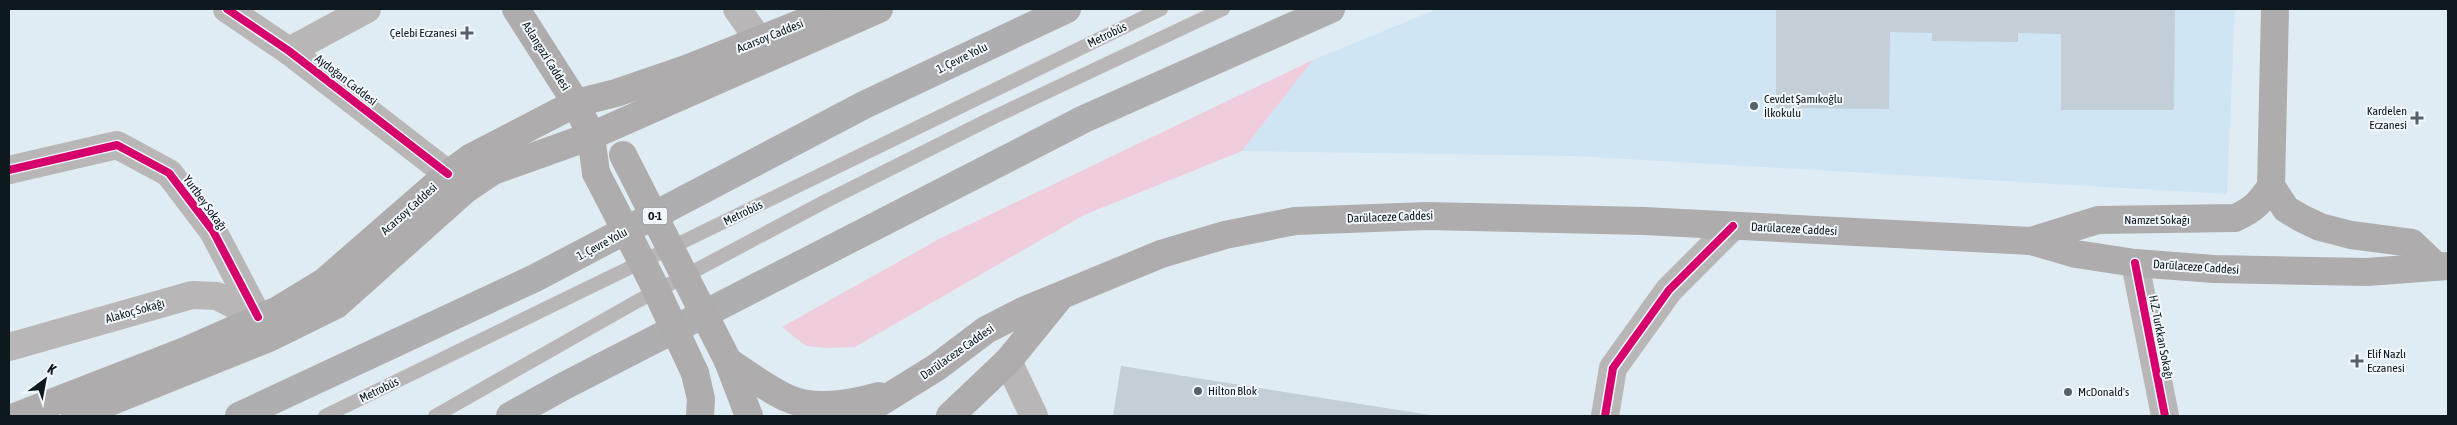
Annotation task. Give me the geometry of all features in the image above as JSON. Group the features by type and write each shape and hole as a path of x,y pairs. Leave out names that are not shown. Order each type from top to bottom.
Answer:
{"highway":[{"name":"1. Çevre Yolu","path":"240,416 535,278 864,105 1067,9"},
{"path":"510,416 564,386 1084,119 1330,9"}],"main road":[{"name":"Aslangazi Caddesi","path":"516,9 576,103 591,136 596,174 651,279 695,373 701,399 700,416"},
{"name":"Acarsoy Caddesi","path":"17,416 184,351 336,305 466,189 493,171 591,136 765,49 836,9"},
{"name":"Acarsoy Caddesi","path":"76,416 263,328 278,310 324,282 448,174 470,158 576,103 765,49 879,9"},
{"path":"2275,9 2271,186 2286,210 2320,227 2351,235 2412,243 2442,266"},
{"path":"591,136 623,155 728,361 749,416"},
{"name":"Namzet Sokağı","path":"2031,241 2098,220 2235,218 2252,211 2260,204 2271,186"},
{"name":"Darülaceze Caddesi","path":"858,416 907,387 986,330 1023,311 1161,254 1225,235 1295,221 1427,216 1644,221 2031,241 2076,254 2135,263 2214,270 2367,272 2442,266"},
{"name":"Darülaceze Caddesi","path":"950,416 1008,361 1060,297"},
{"path":"986,330 1008,361"},
{"path":"728,361 789,399 807,403 852,404 907,387"}],"street":[{"name":"Aydoğan Caddesi","path":"227,9 290,51 448,174"},
{"path":"290,51 367,9"},
{"path":"737,9 765,49"},
{"name":"Yurtbey Sokağı","path":"9,170 117,145 168,172 213,231 263,328"},
{"path":"1605,416 1613,368 1669,290 1733,226"},
{"name":"H.Z. Turkkan Sokağı","path":"2135,263 2165,416"},
{"name":"Alakoç Sokağı","path":"9,347 192,295 217,296 263,328"},
{"path":"1008,361 1034,416"}],"lane":[{"name":"Metrobüs","path":"325,416 1161,9"},
{"name":"Metrobüs","path":"435,416 634,303 826,200 994,116 1222,9"}],"shaded area":[{"name":"Cevdet Şamıkoğlu İlkokulu","path":"1437,9 2235,9 2227,194 1575,156 1242,151 1313,60"},
{"path":"1313,60 1242,151 1084,215 855,347 827,348 806,346 782,327 939,239"}],"building":[{"path":"1776,9 2175,9 2174,110 2061,110 2061,34 2018,33 2018,42 1932,41 1932,33 1890,32 1889,109 1776,108"},
{"name":"Hilton Blok","path":"1121,366 1430,415 1113,416"}],"cycle path":[{"path":"227,9 289,51 448,174"},
{"path":"9,170 117,145 169,173 213,231 258,317"},
{"path":"1605,416 1613,368 1669,290 1733,226"},
{"path":"2135,263 2165,416"}],"place":[{"name":"Çelebi Eczanesi","path":"467,33"},
{"name":"Cevdet Şamıkoğlu İlkokulu","path":"1754,106"},
{"name":"Kardelen Eczanesi","path":"2417,118"},
{"name":"Elif Nazlı Eczanesi","path":"2357,361"},
{"name":"Hilton Blok","path":"1198,391"},
{"name":"McDonald's","path":"2068,392"}]}
